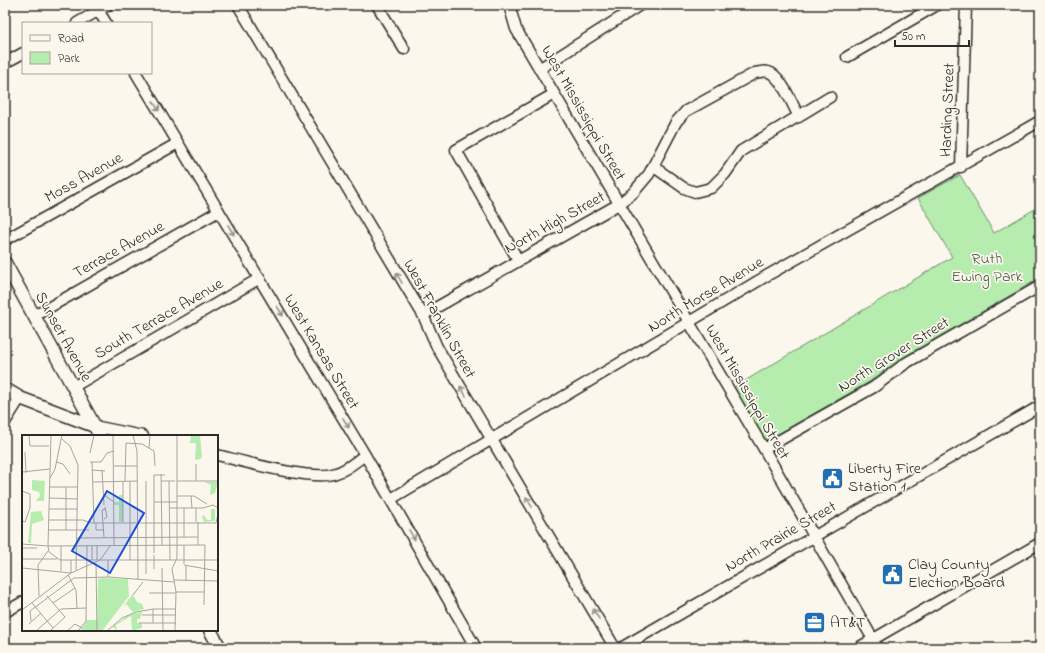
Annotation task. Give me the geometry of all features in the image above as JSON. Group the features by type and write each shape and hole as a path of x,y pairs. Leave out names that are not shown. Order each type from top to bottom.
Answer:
{"main road":[{"name":"Sunset Avenue","path":"5,263 97,431"},
{"path":"5,389 20,398 97,431"},
{"path":"211,631 220,648"}],"street":[{"path":"78,22 96,8 108,5"},
{"name":"West Franklin Street","path":"238,5 423,315 437,347 615,648"},
{"path":"377,5 404,50"},
{"name":"West Mississippi Street","path":"509,5 516,29 764,449 876,644"},
{"path":"540,69 640,5"},
{"path":"847,57 937,5"},
{"name":"Harding Street","path":"961,167 966,5"},
{"path":"96,8 105,22"},
{"path":"5,63 22,54"},
{"name":"North High Street","path":"423,315 619,204 634,193 654,167 676,122 686,111 755,73 772,73 781,85 799,117"},
{"name":"West Kansas Street","path":"137,74 365,455 476,648"},
{"path":"518,260 456,150 554,94"},
{"path":"654,167 684,188 695,192 711,188 726,174 741,151 830,97"},
{"name":"North Morse Avenue","path":"391,499 768,275 1040,121"},
{"name":"Moss Avenue","path":"5,240 178,143"},
{"name":"Terrace Avenue","path":"34,316 219,211"},
{"name":"South Terrace Avenue","path":"73,387 260,278"},
{"name":"North Grover Street","path":"764,449 874,387 906,363 1040,286"},
{"path":"5,422 20,398"},
{"name":"North Prairie Street","path":"621,648 1040,406"},
{"path":"97,431 141,435"},
{"path":"218,455 279,470 319,475 336,474 365,455"},
{"path":"858,648 876,644 1040,543"},
{"path":"5,612 22,603"}],"green space":[{"name":"Ruth Ewing Park","path":"960,175 994,233 1040,206 1040,278 901,359 869,382 773,437 762,439 733,388 952,257 918,198"}],"place":[{"name":"Liberty Fire Station 1","path":"832,478"},
{"name":"Clay County Election Board","path":"893,574"},
{"name":"AT&T","path":"815,623"}]}
